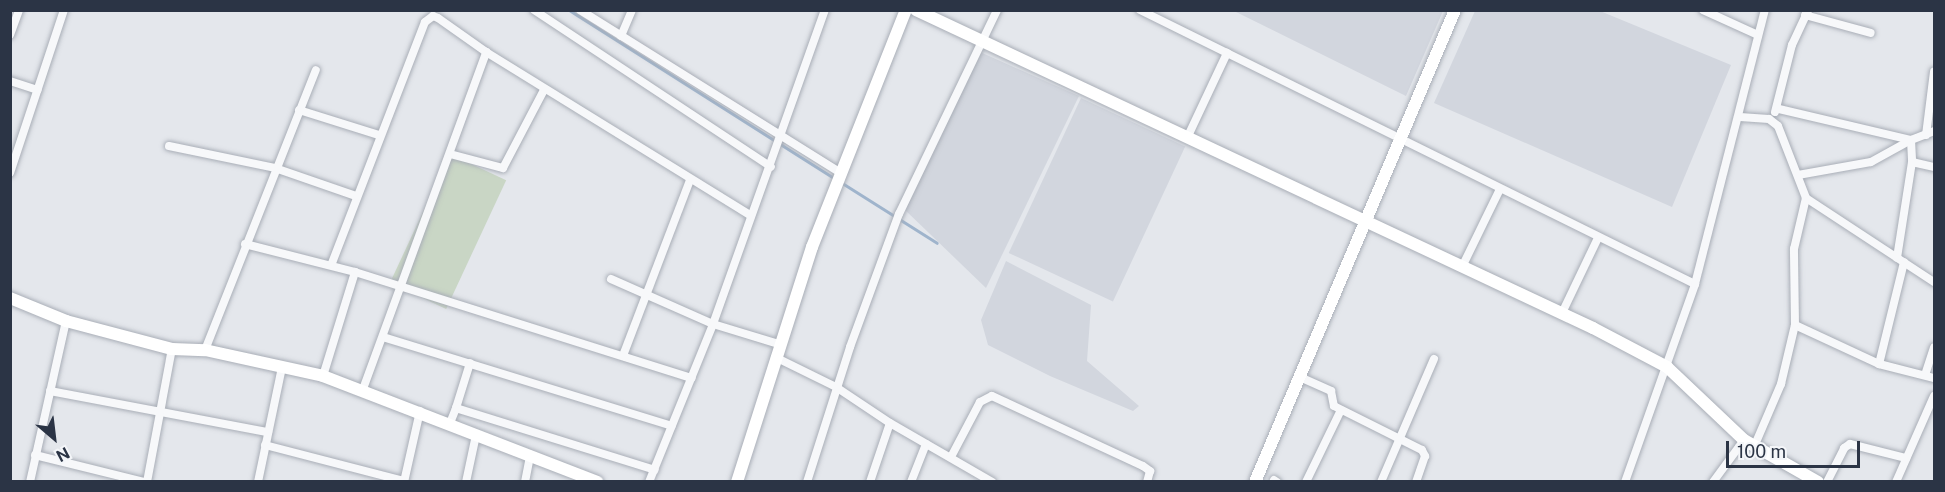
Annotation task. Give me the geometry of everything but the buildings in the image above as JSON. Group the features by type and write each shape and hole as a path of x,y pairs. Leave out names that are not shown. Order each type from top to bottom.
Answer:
{"street":[{"path":"10,35 19,10"},
{"path":"11,171 64,10"},
{"path":"534,10 771,167"},
{"path":"580,10 778,138 842,175"},
{"path":"621,36 632,10"},
{"path":"649,482 713,324 750,215 776,154 778,138 825,10"},
{"path":"737,482 779,344 836,188 906,10"},
{"path":"807,482 836,387 899,214 997,10"},
{"path":"1140,10 1695,284"},
{"path":"1255,482 1302,378 1367,223 1398,139 1455,10"},
{"path":"1703,10 1758,35"},
{"path":"1625,482 1695,284 1740,117 1765,10"},
{"path":"1769,119 1779,109 1792,45 1807,13 1871,33"},
{"path":"332,263 379,135 428,14 438,18 544,90 750,215"},
{"path":"925,14 1562,313 1667,367 1749,444 1818,482"},
{"path":"363,389 486,52"},
{"path":"1188,136 1227,53"},
{"path":"205,351 275,168 316,70"},
{"path":"1926,135 1935,72"},
{"path":"10,81 38,90"},
{"path":"450,154 503,168 544,90"},
{"path":"1779,109 1911,140"},
{"path":"299,110 379,135"},
{"path":"1713,482 1749,444 1781,384 1795,325 1794,249 1806,198 1781,131 1769,119 1740,117"},
{"path":"1798,175 1871,162 1911,140 1935,131"},
{"path":"1879,364 1901,260 1912,162 1911,140"},
{"path":"169,146 275,168 356,196"},
{"path":"1912,162 1935,167"},
{"path":"624,353 690,180"},
{"path":"1462,267 1500,189"},
{"path":"1806,198 1935,282"},
{"path":"1562,313 1598,238"},
{"path":"245,244 332,263 401,287 624,353 692,378"},
{"path":"323,376 355,272"},
{"path":"611,279 713,324 779,344"},
{"path":"10,298 66,321 172,349 205,351 323,376 420,410 476,435 597,482"},
{"path":"30,482 66,321"},
{"path":"1795,325 1879,364 1935,378"},
{"path":"383,337 672,426"},
{"path":"1925,375 1935,347"},
{"path":"35,455 146,482 172,349"},
{"path":"775,357 836,387 890,423 992,482"},
{"path":"1381,482 1434,359"},
{"path":"450,423 470,363"},
{"path":"258,482 282,367"},
{"path":"1302,378 1331,391 1334,406 1400,438 1424,453 1416,482"},
{"path":"50,391 268,432"},
{"path":"951,458 980,402 992,396 1143,466 1150,471 1151,480"},
{"path":"1896,482 1935,396"},
{"path":"456,408 655,470"},
{"path":"265,445 404,481 420,410"},
{"path":"1306,482 1341,410"},
{"path":"870,482 890,423"},
{"path":"466,482 476,435"},
{"path":"910,482 926,444"},
{"path":"1827,482 1844,448 1850,444 1906,458"},
{"path":"525,482 530,456"}],"shaded area":[{"path":"1234,11 1443,11 1406,96"},
{"path":"1475,11 1600,11 1731,65 1672,207 1434,103"},
{"path":"980,52 1079,96 986,288 903,208"},
{"path":"1081,98 1185,147 1113,302 1009,253"},
{"path":"1006,261 1091,305 1087,361 1139,406 1133,411 1050,376 988,345 981,320"}],"green space":[{"path":"450,154 506,180 446,309 390,283"}],"waterway":[{"path":"569,10 834,178"},
{"path":"842,183 937,243"}]}
